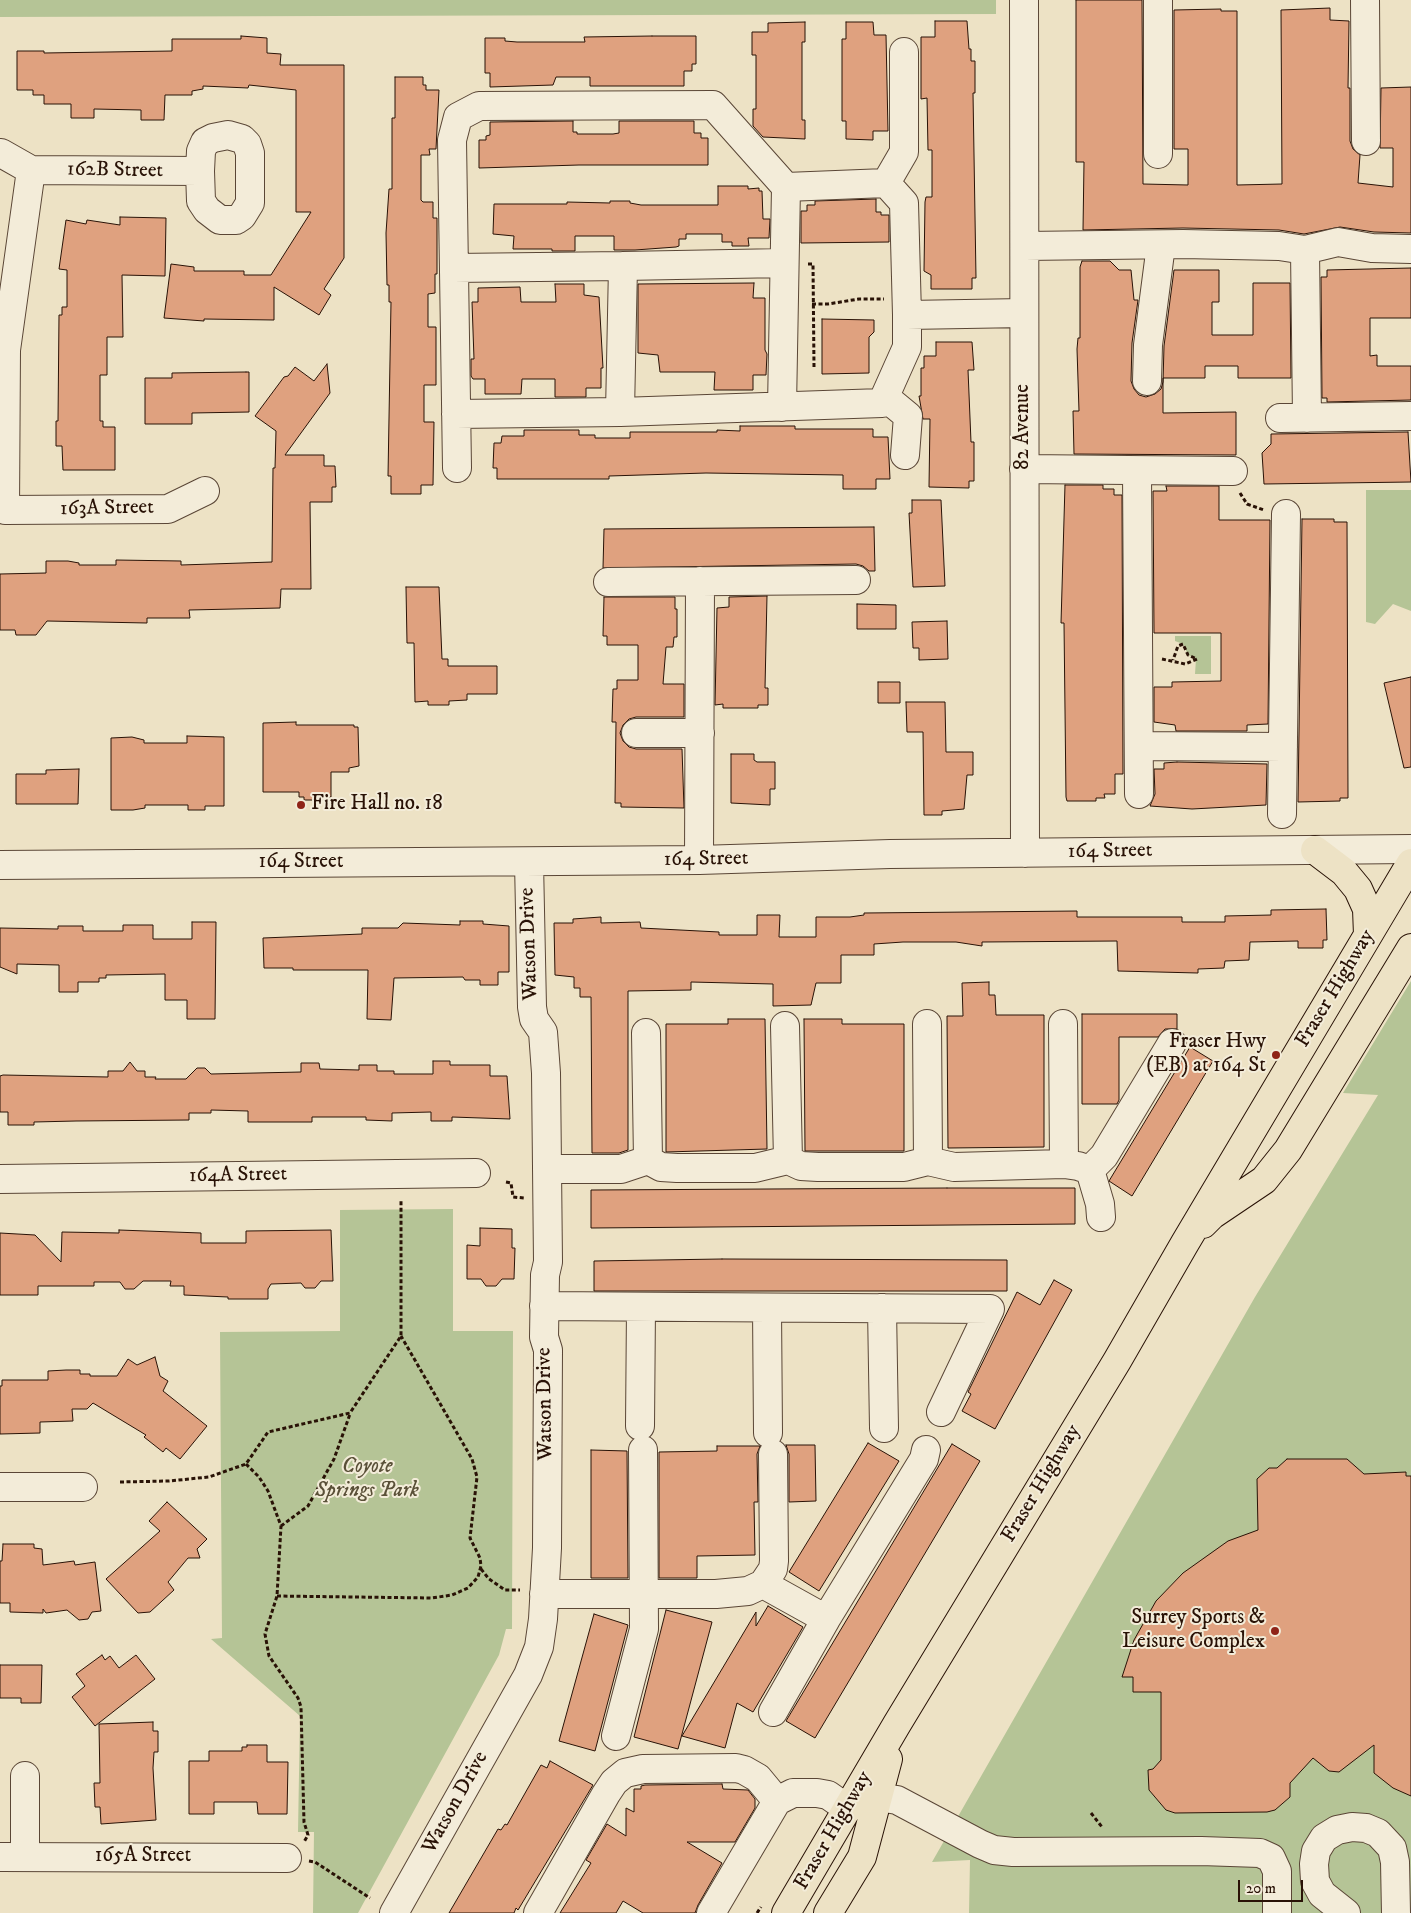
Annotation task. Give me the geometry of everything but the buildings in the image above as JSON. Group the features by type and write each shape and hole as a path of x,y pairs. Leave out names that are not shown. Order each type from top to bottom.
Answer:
{"main road":[{"path":"1315,850 1344,872 1358,889 1367,909 1368,935"},
{"name":"Fraser Highway","path":"786,1913 897,1724 1117,1361 1185,1243 1411,864"},
{"name":"Fraser Highway","path":"1185,1243 1212,1215 1264,1180 1288,1150 1411,948"},
{"name":"Fraser Highway","path":"828,1913 862,1856 897,1724"}],"street":[{"name":"82 Avenue","path":"1024,0 1025,853"},
{"path":"1158,0 1158,154"},
{"path":"1365,0 1366,141"},
{"path":"886,183 904,152 904,52"},
{"path":"457,468 452,140 458,117 479,106 713,105 786,187 782,407"},
{"path":"1,153 31,170 3,350"},
{"name":"162B Street","path":"31,170 200,171"},
{"path":"786,187 886,183"},
{"path":"456,414 620,412 882,403 907,347 898,307 904,204 886,183"},
{"path":"1025,246 1279,246 1305,250 1338,242 1372,248 1411,250"},
{"path":"1146,382 1148,345 1161,245"},
{"path":"1305,250 1307,418"},
{"path":"454,268 784,263"},
{"path":"620,412 623,266"},
{"path":"898,307 1024,313"},
{"name":"163A Street","path":"3,350 5,510 168,509 205,491"},
{"path":"885,397 908,416 906,455"},
{"path":"1280,418 1411,416"},
{"path":"1024,469 1233,471"},
{"path":"1137,471 1139,794"},
{"path":"1282,814 1286,514"},
{"path":"699,860 700,580"},
{"path":"608,582 856,580"},
{"path":"636,733 700,733"},
{"path":"1139,746 1283,747"},
{"name":"164 Street","path":"0,865 529,862 699,860 890,854 1411,849"},
{"name":"Watson Drive","path":"394,1913 532,1668 539,1647 532,1592 548,1350 544,1337 544,1306 545,1275 548,1262 548,1169 545,1045 543,1032 533,1014 531,1002 529,862"},
{"path":"927,1024 928,1161"},
{"path":"1063,1024 1064,1164"},
{"path":"785,1026 788,1160"},
{"path":"646,1033 648,1160"},
{"path":"1090,1170 1104,1156 1172,1043"},
{"path":"548,1169 621,1169 648,1160 661,1167 669,1168 755,1168 788,1160 801,1166 818,1168 904,1167 928,1161 954,1167 1064,1164 1090,1170"},
{"path":"1090,1170 1100,1204 1101,1216"},
{"name":"164A Street","path":"0,1179 476,1174"},
{"path":"544,1306 990,1309 941,1412"},
{"path":"616,1736 644,1629 641,1307"},
{"path":"532,1592 732,1593 748,1591 763,1584 773,1569 774,1561 767,1308"},
{"path":"882,1308 884,1428"},
{"path":"773,1712 826,1619 924,1459 926,1450"},
{"path":"0,1487 83,1487"},
{"path":"763,1584 826,1619"},
{"path":"538,1913 606,1794 614,1782 625,1773 643,1769 736,1768 758,1778 777,1801"},
{"path":"12,1857 25,1776"},
{"path":"711,1913 777,1801 793,1793 817,1793 828,1795 848,1809"},
{"path":"878,1797 897,1800 994,1850 1013,1852 1201,1851 1260,1853 1271,1858 1277,1871 1277,1913"},
{"path":"1346,1913 1322,1894 1315,1881 1314,1864 1316,1851 1324,1838 1337,1830 1352,1827 1366,1828 1378,1833 1392,1848 1395,1862 1396,1913"},
{"name":"165A Street","path":"12,1857 301,1854"}],"path":[{"path":"814,367 812,304 828,304 859,299 898,307"},
{"path":"1233,471 1238,471 1242,500 1247,504 1286,514"},
{"path":"1138,660 1173,660 1185,664 1196,658 1188,655 1183,644 1178,646 1173,660"},
{"path":"506,1182 511,1184 513,1197 526,1198"},
{"path":"277,1596 432,1598 452,1595 468,1588 478,1577 480,1558 470,1538 477,1477 472,1459 401,1336 401,1198"},
{"path":"281,1526 308,1506 334,1459 350,1413 401,1336"},
{"path":"120,1482 169,1481 209,1477 246,1464 268,1432 350,1413"},
{"path":"246,1464 259,1477 268,1491 281,1526 277,1596 265,1634 269,1656 298,1698 301,1707 304,1822 308,1835 304,1841 301,1854"},
{"path":"480,1569 488,1579 505,1590 532,1592"},
{"path":"1092,1813 1103,1828"},
{"path":"301,1854 370,1898"},
{"path":"301,1854 314,1862"}],"green space":[{"path":"0,0 996,0 996,14 0,17"},
{"path":"1366,490 1411,490 1411,611 1393,604 1375,624 1366,622"},
{"path":"1175,636 1211,636 1211,674 1195,674 1196,659 1188,655 1183,644 1175,641"},
{"path":"1411,981 1411,1913 969,1913 970,1860 932,1862 1255,1297 1378,1095 1343,1093"},
{"name":"Coyote Springs Park","path":"453,1209 453,1331 513,1331 512,1629 506,1629 499,1655 358,1913 313,1913 314,1832 298,1832 300,1716 211,1639 222,1638 220,1332 340,1331 340,1210"}],"place":[{"name":"Fire Hall no. 18","path":"301,805"},
{"name":"Fraser Hwy (EB) at 164 St","path":"1276,1055"},
{"name":"Surrey Sports & Leisure Complex","path":"1275,1631"}]}
